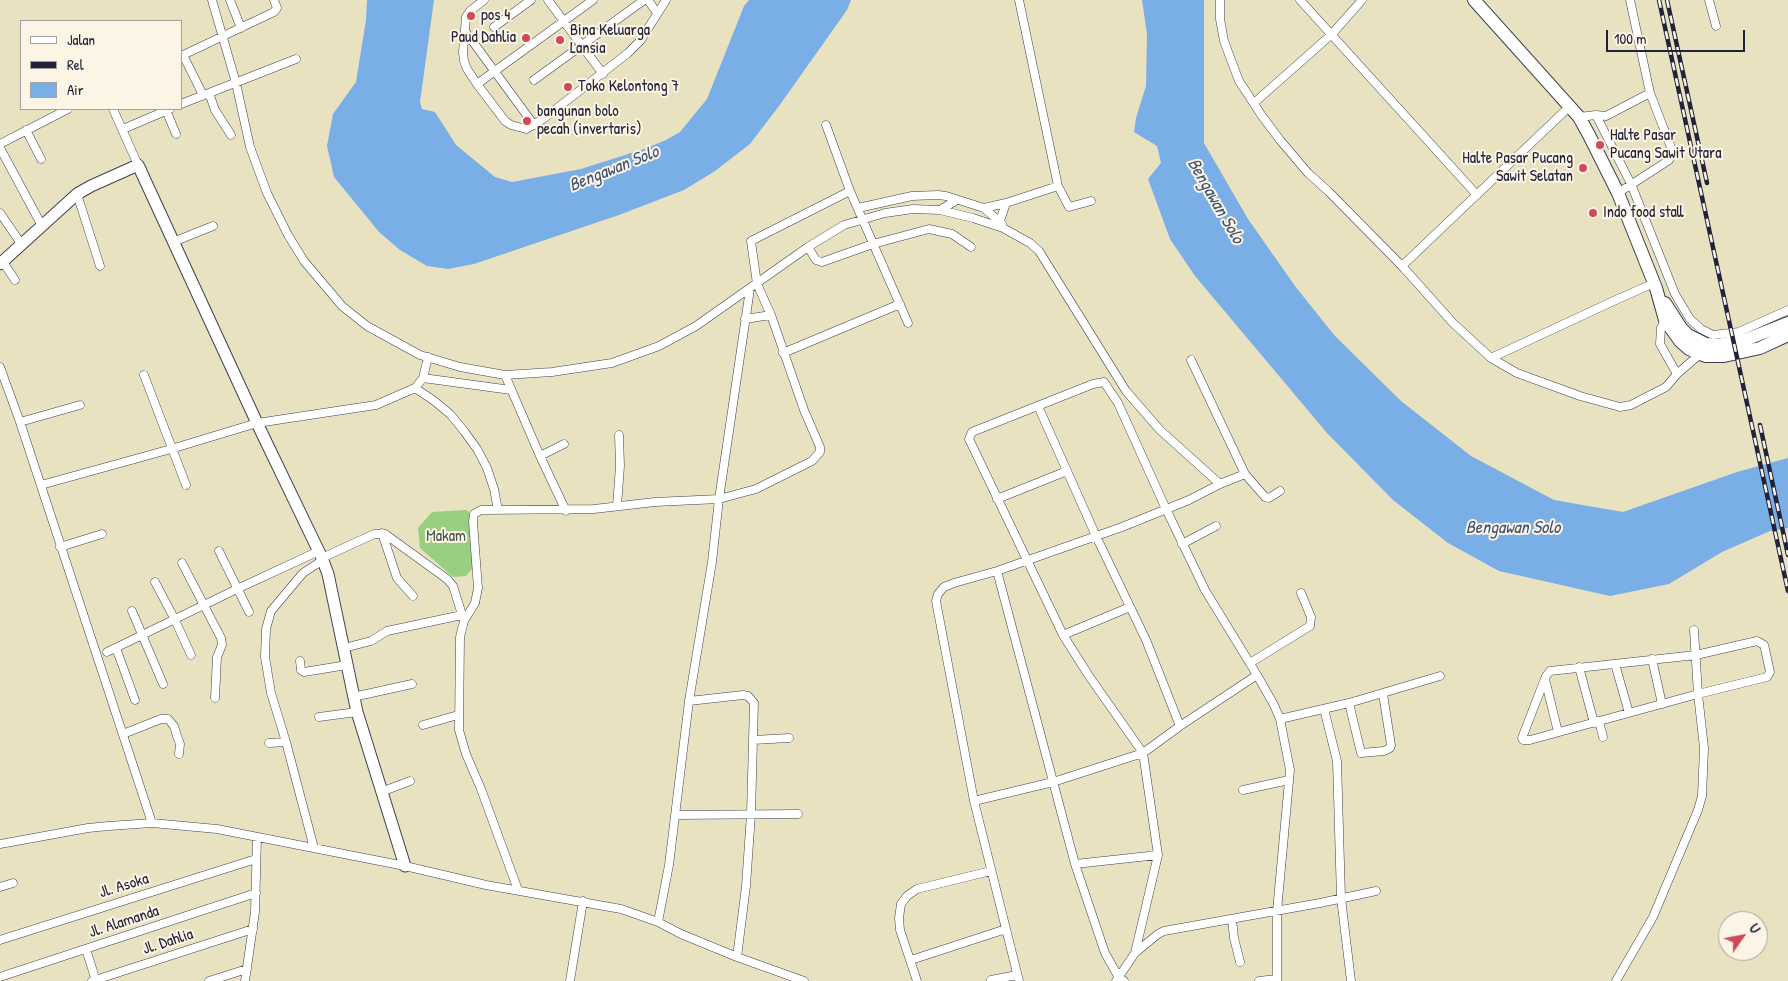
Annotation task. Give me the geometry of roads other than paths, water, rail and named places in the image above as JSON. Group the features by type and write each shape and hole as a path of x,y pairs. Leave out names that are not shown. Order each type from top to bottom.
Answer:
{"main road":[{"path":"1474,0 1579,117 1618,193 1655,286 1666,320 1680,341 1689,349 1714,357 1741,354 1760,348 1788,335"},
{"path":"1655,286 1681,328 1694,339 1706,344 1718,345 1745,340 1788,323"}],"street":[{"path":"212,0 236,83 250,147 266,193 304,261 342,306 367,326 392,341 428,358 460,367 505,375 603,365 644,353 696,326 808,247 844,226 863,218 913,208 940,210 1001,225"},
{"path":"230,0 241,28"},
{"path":"231,135 182,55 274,12 277,8 274,0"},
{"path":"484,0 468,14 464,31 464,61 477,84 505,121 518,128 534,125 604,74 640,41 666,0"},
{"path":"494,27 531,0"},
{"path":"548,0 604,74"},
{"path":"477,84 593,0"},
{"path":"534,80 584,46 644,0"},
{"path":"648,0 657,13"},
{"path":"1019,0 1058,186 1069,207 1091,201"},
{"path":"1220,0 1220,19 1224,41 1240,81 1280,140 1308,173 1402,266 1453,324 1491,358 1517,373 1620,407 1631,405 1666,387 1677,374 1700,354"},
{"path":"1300,0 1476,195"},
{"path":"1254,103 1332,34 1362,0"},
{"path":"1618,193 1669,160 1672,150 1650,93 1630,0"},
{"path":"1710,0 1716,26"},
{"path":"464,31 534,125"},
{"path":"182,104 296,59"},
{"path":"1579,117 1606,116 1650,93"},
{"path":"1402,266 1570,106"},
{"path":"42,226 0,146 26,130 66,110"},
{"path":"114,110 257,423 322,556 328,574 357,712 405,866"},
{"path":"123,129 166,110"},
{"path":"168,110 176,134"},
{"path":"1596,115 1631,184 1675,294 1690,319 1700,329 1713,334 1739,332 1788,310"},
{"path":"826,125 850,191 908,323"},
{"path":"26,130 41,160"},
{"path":"15,280 1,263 77,194 138,165"},
{"path":"984,208 1058,186"},
{"path":"344,648 371,641 386,631 463,618 476,603 478,588 473,517 481,510 566,511 655,502 719,499 756,489 812,461 818,455 820,447 804,410 771,315 758,284 751,241 850,191"},
{"path":"77,194 100,266"},
{"path":"858,208 912,196 938,195 984,208 1001,225 1030,243 1039,251 1126,391 1160,430 1220,484"},
{"path":"940,210 957,200"},
{"path":"1001,225 1006,203"},
{"path":"0,213 22,245"},
{"path":"174,242 212,226"},
{"path":"808,247 816,260 822,262 873,244 929,229 952,234 971,247"},
{"path":"1491,358 1618,299 1655,286"},
{"path":"658,922 669,865 676,815 679,771 712,562 719,499 750,289"},
{"path":"783,353 900,304"},
{"path":"745,318 771,315"},
{"path":"1666,320 1661,328 1660,344 1677,374"},
{"path":"41,485 257,423 376,405 415,388 423,378 428,358"},
{"path":"1191,360 1246,474 1265,497 1269,498 1280,491"},
{"path":"0,367 41,485 152,824"},
{"path":"144,375 186,485"},
{"path":"505,375 566,511"},
{"path":"423,378 511,390"},
{"path":"1119,979 1135,953 1158,855 1143,753 1089,676 1063,634 997,499 970,442 969,436 972,432 1101,382 1106,384 1118,403 1166,510 1205,590 1257,674 1280,719 1290,770 1277,911 1277,980 1259,981"},
{"path":"415,388 450,414 473,443 494,489 498,510"},
{"path":"1118,403 1126,391"},
{"path":"20,422 80,405"},
{"path":"1038,406 1096,536 1146,640 1180,726"},
{"path":"617,506 620,466 619,435"},
{"path":"540,456 564,444"},
{"path":"997,499 1067,471"},
{"path":"991,980 1018,978 974,802 936,601 940,591 948,585 997,571 1166,510 1220,484 1246,474"},
{"path":"1182,544 1216,526"},
{"path":"382,533 397,578 413,596"},
{"path":"107,652 237,589 374,534 382,533 389,536 447,578 453,586 463,618 460,637 459,730 466,754 518,890"},
{"path":"60,547 102,534"},
{"path":"219,551 248,612"},
{"path":"314,848 271,693 265,657 266,629 271,611 303,573 322,556"},
{"path":"182,563 205,604 222,642 217,657 215,698"},
{"path":"997,571 1075,864 1105,952 1119,979"},
{"path":"155,582 175,620 190,655"},
{"path":"1250,663 1310,626 1311,617 1301,593"},
{"path":"1063,634 1130,607"},
{"path":"132,611 163,684"},
{"path":"1616,981 1654,918 1702,796 1704,748 1694,630"},
{"path":"1757,641 1764,646 1770,672 1767,677 1530,740 1523,740 1522,738 1545,679 1548,673 1553,670 1696,655 1757,641"},
{"path":"116,648 136,700"},
{"path":"1652,659 1662,704"},
{"path":"300,661 300,669 304,672 347,665"},
{"path":"1614,664 1629,713"},
{"path":"1579,667 1596,722 1603,737"},
{"path":"974,802 1053,782 1143,753 1257,674"},
{"path":"1280,719 1383,694 1440,676"},
{"path":"1545,679 1558,732"},
{"path":"353,697 412,684"},
{"path":"1349,703 1361,753 1384,751 1390,748 1391,745 1383,694"},
{"path":"689,700 748,696 753,700 755,707 746,886 737,957"},
{"path":"1324,709 1337,760 1341,898 1351,981"},
{"path":"319,717 357,712"},
{"path":"423,725 458,715"},
{"path":"123,734 161,719 168,719 174,726 180,744 179,754"},
{"path":"753,740 789,738"},
{"path":"269,744 286,742"},
{"path":"1243,790 1289,780"},
{"path":"381,792 410,781"},
{"path":"676,815 798,814"},
{"path":"0,844 88,828 152,824 218,829 405,866 441,875 621,909 658,922 681,934 737,957 804,981"},
{"path":"245,981 256,893 257,837"},
{"path":"1075,864 1158,855"},
{"name":"Jl. Asoka","path":"0,940 256,859"},
{"path":"917,981 900,930 901,904 907,896 917,889 991,871"},
{"path":"0,887 13,883"},
{"path":"1135,953 1164,931 1376,891"},
{"name":"Jl. Alamanda","path":"0,977 256,893"},
{"path":"570,981 583,901"},
{"path":"1232,919 1234,938 1240,962"},
{"name":"Jl. Dahlia","path":"94,981 253,929"},
{"path":"911,960 1006,929"},
{"path":"86,949 94,981"},
{"path":"209,981 247,969"}],"water":[{"path":"367,0 434,0 420,102 422,109 435,112 456,145 495,177 512,182 581,169 644,149 680,132 707,99 744,6 749,0 851,0 847,10 750,144 715,171 684,190 619,215 474,264 448,269 427,266 400,250 379,232 334,177 327,146 333,114 356,82 366,20"},
{"name":"Bengawan Solo","path":"1142,0 1204,0 1204,143 1248,219 1295,286 1335,336 1401,401 1471,456 1554,500 1623,512 1737,472 1788,458 1788,528 1770,531 1722,552 1669,584 1610,596 1499,571 1448,543 1393,500 1327,433 1195,276 1170,239 1148,179 1161,163 1157,146 1134,132 1136,118 1146,86 1147,34"}],"railway":[{"path":"1659,0 1788,591"},
{"path":"1667,0 1707,183"},
{"path":"1760,425 1788,555"}],"place":[{"name":"pos 4","path":"471,16"},
{"name":"Paud Dahlia","path":"526,38"},
{"name":"Bina Keluarga Lansia","path":"560,40"},
{"name":"Toko Kelontong 7","path":"568,87"},
{"name":"bangunan bolo pecah (invertaris)","path":"527,121"},
{"name":"Halte Pasar Pucang Sawit Utara","path":"1600,145"},
{"name":"Halte Pasar Pucang Sawit Selatan","path":"1583,168"},
{"name":"Indo food stall","path":"1593,213"}],"park label":[{"name":"Makam","path":"446,537"}]}
